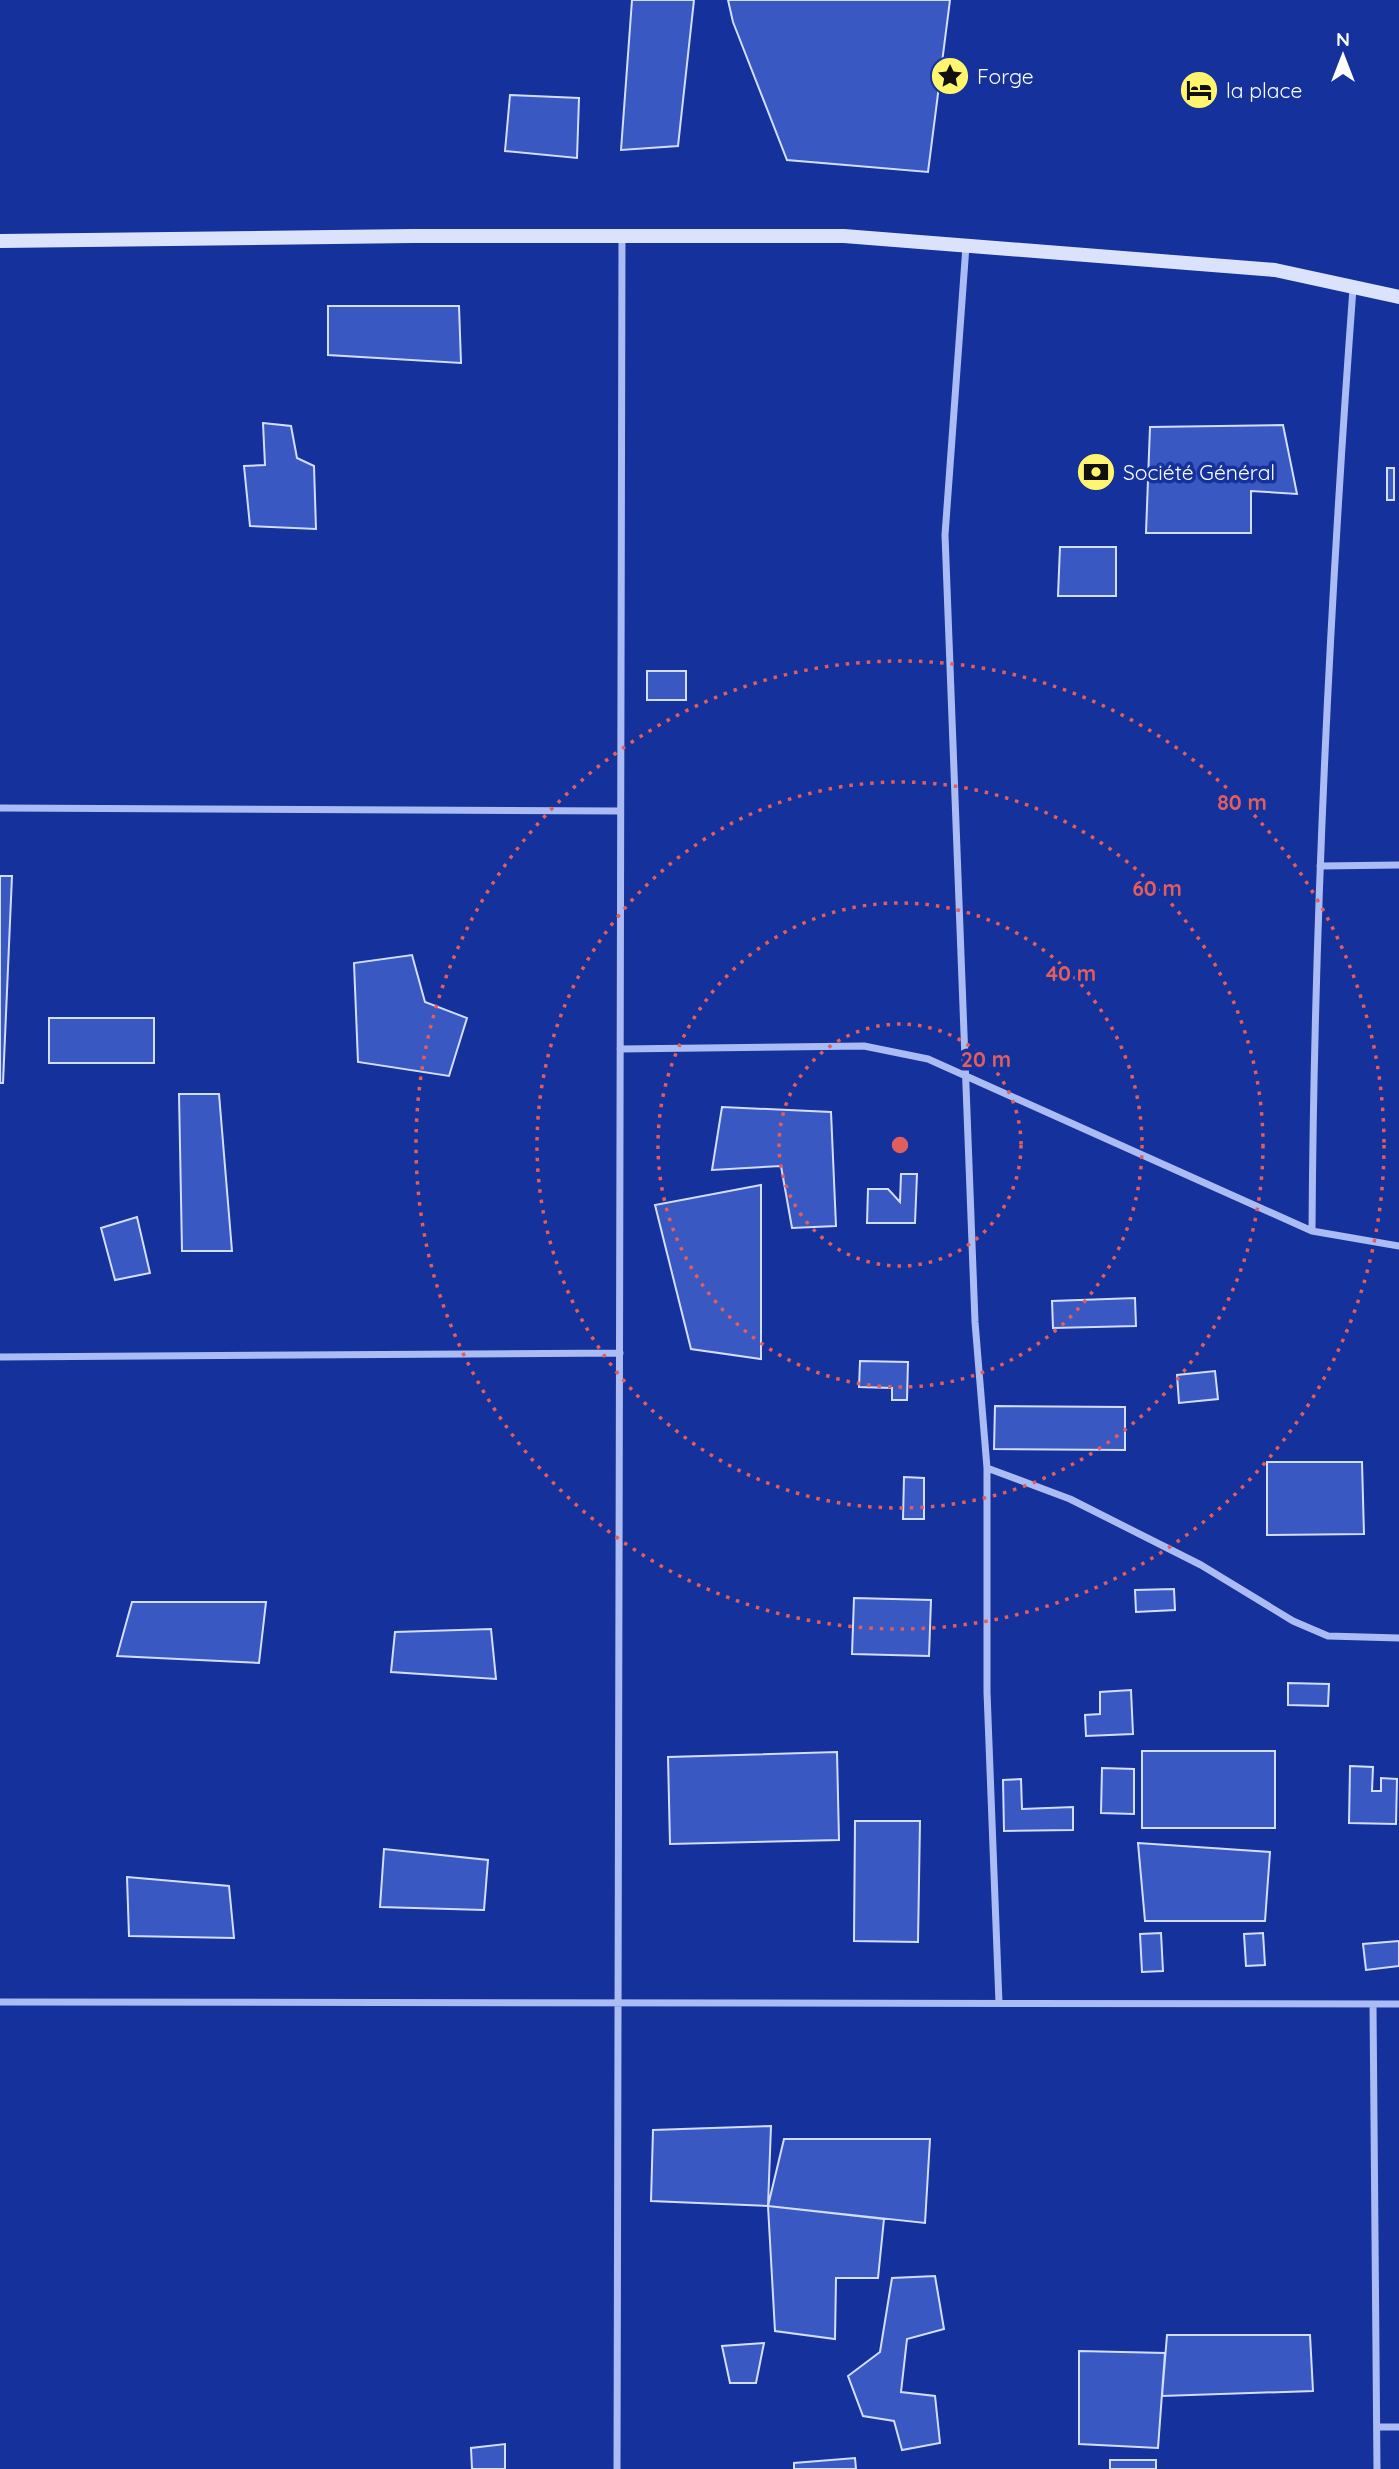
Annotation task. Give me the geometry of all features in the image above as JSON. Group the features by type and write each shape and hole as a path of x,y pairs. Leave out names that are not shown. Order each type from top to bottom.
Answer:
{"street":[{"path":"617,2469 622,236"},
{"path":"0,241 844,236 1275,270 1399,297"},
{"path":"966,245 946,535 975,1322 988,1468 988,1692 999,2003"},
{"path":"1312,1231 1320,866 1332,568 1353,287"},
{"path":"0,808 620,811"},
{"path":"1320,866 1399,865"},
{"path":"620,1048 864,1046 928,1059 1312,1231 1399,1246"},
{"path":"0,1357 620,1353"},
{"path":"988,1468 1070,1499 1201,1565 1293,1621 1328,1636 1399,1638"},
{"path":"0,2002 1399,2004"},
{"path":"1373,2004 1377,2469"},
{"path":"1377,2427 1399,2427"}],"building":[{"path":"632,0 694,0 678,146 621,150"},
{"path":"728,0 950,0 928,172 787,160 733,22"},
{"path":"510,95 579,98 577,158 505,151"},
{"path":"328,306 459,306 461,363 328,355"},
{"path":"263,423 291,426 297,458 314,466 316,529 250,526 244,466 265,465"},
{"path":"1283,425 1297,494 1251,491 1251,533 1146,533 1150,427"},
{"path":"1387,468 1394,468 1394,500 1387,500"},
{"path":"1060,547 1116,547 1116,596 1058,596"},
{"path":"647,671 686,671 686,700 647,700"},
{"path":"0,876 12,876 3,1083 0,1083"},
{"path":"412,955 425,1002 467,1018 449,1076 358,1062 354,963"},
{"path":"49,1018 154,1018 154,1063 49,1063"},
{"path":"179,1094 219,1094 232,1251 182,1251"},
{"path":"722,1107 831,1112 836,1226 792,1228 781,1166 712,1170"},
{"path":"901,1174 917,1174 915,1223 867,1223 868,1189 888,1189 900,1202"},
{"path":"761,1185 761,1359 691,1349 655,1205"},
{"path":"137,1217 150,1273 115,1280 101,1228"},
{"path":"1135,1298 1136,1326 1053,1328 1052,1301"},
{"path":"860,1361 908,1362 907,1400 892,1400 892,1388 859,1387"},
{"path":"1215,1371 1218,1399 1179,1403 1177,1375"},
{"path":"995,1406 1125,1407 1125,1450 994,1449"},
{"path":"1267,1462 1362,1462 1364,1534 1267,1535"},
{"path":"904,1477 924,1478 924,1519 903,1519"},
{"path":"1174,1589 1175,1610 1136,1612 1135,1590"},
{"path":"854,1598 931,1600 929,1656 852,1654"},
{"path":"132,1602 266,1602 259,1663 117,1656"},
{"path":"491,1629 496,1679 391,1672 395,1632"},
{"path":"1288,1683 1329,1684 1328,1706 1288,1705"},
{"path":"1131,1690 1133,1734 1086,1736 1085,1715 1100,1714 1100,1692"},
{"path":"1142,1751 1275,1751 1275,1828 1142,1828"},
{"path":"837,1752 839,1840 670,1844 668,1757"},
{"path":"1350,1766 1373,1767 1372,1791 1381,1791 1381,1778 1397,1779 1396,1824 1349,1823"},
{"path":"1102,1768 1134,1769 1134,1814 1101,1813"},
{"path":"1021,1779 1022,1809 1073,1807 1073,1830 1004,1831 1003,1780"},
{"path":"855,1821 920,1821 918,1942 854,1941"},
{"path":"1138,1843 1270,1852 1265,1921 1145,1921"},
{"path":"384,1849 488,1860 484,1910 380,1907"},
{"path":"127,1877 229,1886 234,1938 129,1936"},
{"path":"1161,1933 1163,1971 1142,1972 1140,1934"},
{"path":"1263,1933 1265,1965 1246,1966 1244,1934"},
{"path":"1399,1941 1399,1966 1366,1970 1363,1944"},
{"path":"771,2126 768,2206 651,2201 653,2130"},
{"path":"784,2139 930,2139 925,2223 768,2206"},
{"path":"768,2206 884,2219 878,2278 836,2278 835,2339 775,2331"},
{"path":"935,2276 944,2329 907,2339 901,2392 935,2396 940,2443 902,2450 894,2421 863,2416 848,2376 880,2352 892,2278"},
{"path":"1167,2335 1310,2335 1313,2391 1162,2396"},
{"path":"764,2343 756,2383 730,2383 722,2346"},
{"path":"1079,2351 1165,2353 1158,2448 1079,2444"},
{"path":"505,2444 505,2469 472,2469 471,2448"},
{"path":"855,2458 856,2469 794,2469 794,2463"},
{"path":"1110,2460 1156,2460 1156,2469 1110,2469"}],"place":[{"name":"Forge","path":"950,76"},
{"name":"la place","path":"1199,90"},
{"name":"Société Général","path":"1096,472"}]}
